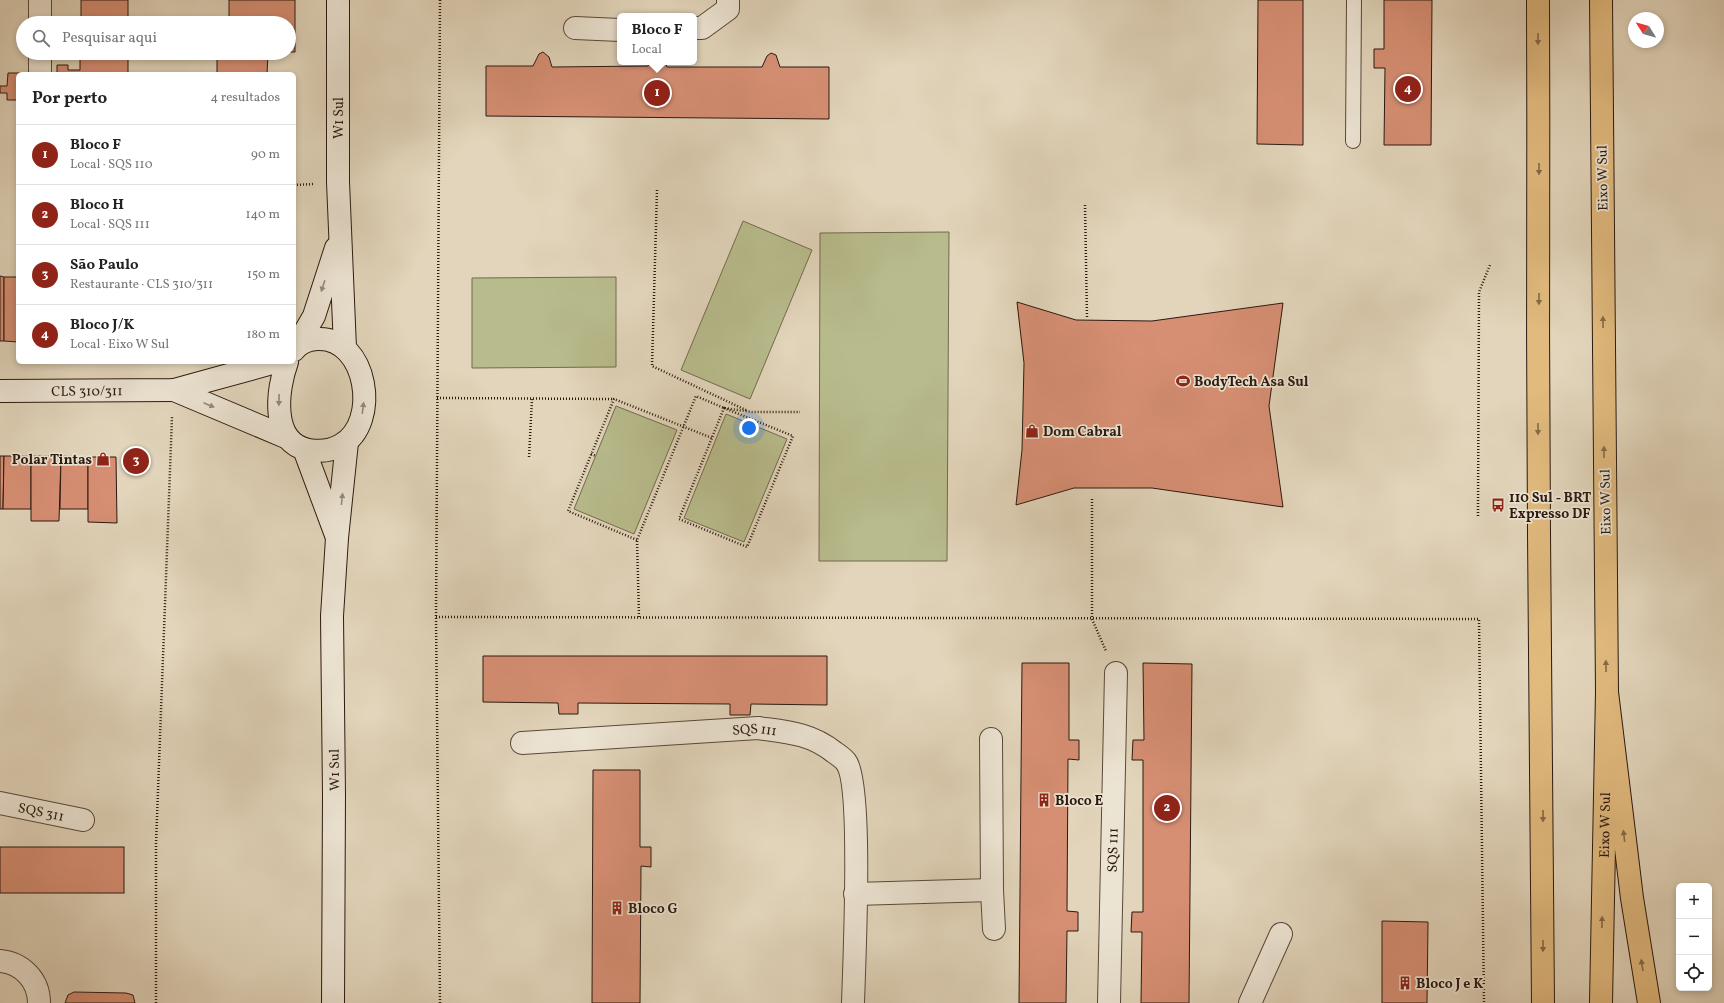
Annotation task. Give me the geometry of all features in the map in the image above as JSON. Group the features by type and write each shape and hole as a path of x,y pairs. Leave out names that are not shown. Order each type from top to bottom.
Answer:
{"main road":[{"path":"1538,0 1538,373 1543,776 1543,1003"},
{"name":"Eixo W Sul","path":"1601,0 1606,692 1601,1003"},
{"path":"1606,692 1632,898 1649,1003"},
{"path":"1601,954 1611,1003"}],"street":[{"path":"40,0 40,16"},
{"name":"W1 Sul","path":"338,0 340,235 345,348"},
{"path":"697,28 702,28 728,9 728,0"},
{"path":"575,28 617,30"},
{"path":"40,60 40,72"},
{"name":"W1 Sul","path":"296,346 314,316 340,235"},
{"path":"287,364 281,376 279,397 280,417 296,444 318,451 334,450 347,442 360,426 364,406 364,384 357,365 345,348 335,342 323,339 310,339 296,350"},
{"name":"CLS 310/311","path":"0,391 174,390 269,364"},
{"name":"CLS 310/311","path":"174,390 296,444"},
{"name":"W1 Sul","path":"333,1003 334,795 332,616 337,538 347,442"},
{"name":"W1 Sul","path":"296,444 337,538"},
{"name":"SQS 111","path":"1109,1003 1116,673"},
{"name":"SQS 111","path":"522,743 758,728 796,732 823,744 847,762 854,795 856,894 853,1003"},
{"path":"991,739 992,890 994,929"},
{"name":"SQS 311","path":"0,803 83,820"},
{"path":"856,894 992,890"},
{"path":"1250,1003 1281,934"},
{"path":"0,961 12,962 29,974 39,996 39,1003"}],"lane":[{"path":"1353,141 1354,0"}],"path":[{"path":"440,0 436,617 440,1003"},
{"path":"657,190 652,366 752,412"},
{"path":"1085,205 1087,318"},
{"path":"1478,516 1479,292 1490,265"},
{"path":"156,1003 156,844 174,390"},
{"path":"639,617 637,540 696,396 793,436 772,488 747,547 679,519 724,408"},
{"path":"437,398 614,399 712,438"},
{"path":"529,457 532,399"},
{"path":"614,399 568,511 637,540"},
{"path":"724,408 752,412 800,412"},
{"path":"591,454 596,456"},
{"path":"702,462 706,464"},
{"path":"656,479 661,481"},
{"path":"767,486 772,488"},
{"path":"1092,499 1092,619 1116,673"}],"green space":[{"path":"743,221 812,250 750,399 681,370"},
{"path":"949,232 947,561 819,561 820,233"},
{"path":"616,277 616,367 472,368 472,278"},
{"path":"616,406 677,430 634,534 574,509"},
{"path":"726,414 787,439 744,542 684,518"}],"building":[{"path":"81,0 128,0 128,16 81,16"},
{"path":"229,0 295,0 295,16 229,16"},
{"path":"1258,0 1303,0 1303,145 1257,144"},
{"path":"1384,0 1432,0 1431,145 1384,145 1385,68 1374,68 1374,49 1384,49"},
{"path":"543,52 549,57 552,67 666,65 667,67 762,67 767,56 771,53 776,55 780,67 829,67 829,119 486,116 486,66 533,66 539,54"},
{"path":"80,60 128,60 128,72 57,72 57,65 68,65 68,70 80,70"},
{"path":"217,60 268,60 267,72 217,72"},
{"path":"8,73 16,73 16,100 7,100 7,93 0,93 0,86 7,86"},
{"path":"0,276 4,277 4,341 0,341"},
{"path":"4,277 16,277 16,342 4,341"},
{"path":"1017,302 1076,320 1152,321 1283,303 1269,406 1283,507 1152,488 1074,488 1016,505 1022,450 1024,363"},
{"path":"0,456 4,456 3,509 0,509"},
{"path":"4,456 31,456 31,509 3,509"},
{"path":"31,456 61,456 59,521 31,521"},
{"path":"61,456 88,457 88,509 60,509"},
{"path":"88,457 116,457 117,523 88,522"},
{"path":"483,656 827,656 827,705 751,704 750,715 730,715 730,704 578,703 578,714 559,714 558,703 483,702"},
{"name":"Bloco E","path":"1022,663 1069,663 1069,740 1079,740 1079,760 1068,759 1067,911 1078,912 1078,931 1067,931 1066,1003 1019,1003"},
{"path":"1143,663 1192,664 1189,1003 1141,1003 1142,932 1131,932 1132,912 1143,912 1143,760 1132,760 1133,740 1144,740"},
{"name":"Bloco G","path":"593,770 640,770 640,847 651,847 651,867 641,866 640,1003 592,1003"},
{"path":"0,847 124,847 124,893 0,893"},
{"name":"Bloco J e K","path":"1382,921 1428,922 1427,1003 1382,1003"},
{"path":"74,992 126,993 133,995 135,1003 65,1003 68,995"}],"place":[{"name":"Bloco J/K","path":"1408,89"},
{"name":"Bloco F","path":"657,93"},
{"name":"BodyTech Asa Sul","path":"1183,381"},
{"name":"Dom Cabral","path":"1032,431"},
{"name":"Polar Tintas","path":"103,459"},
{"name":"São Paulo","path":"136,461"},
{"name":"110 Sul - BRT Expresso DF","path":"1498,505"},
{"name":"Bloco E","path":"1044,800"},
{"name":"Bloco H","path":"1167,808"},
{"name":"Bloco G","path":"617,908"},
{"name":"Bloco J e K","path":"1405,983"}]}
